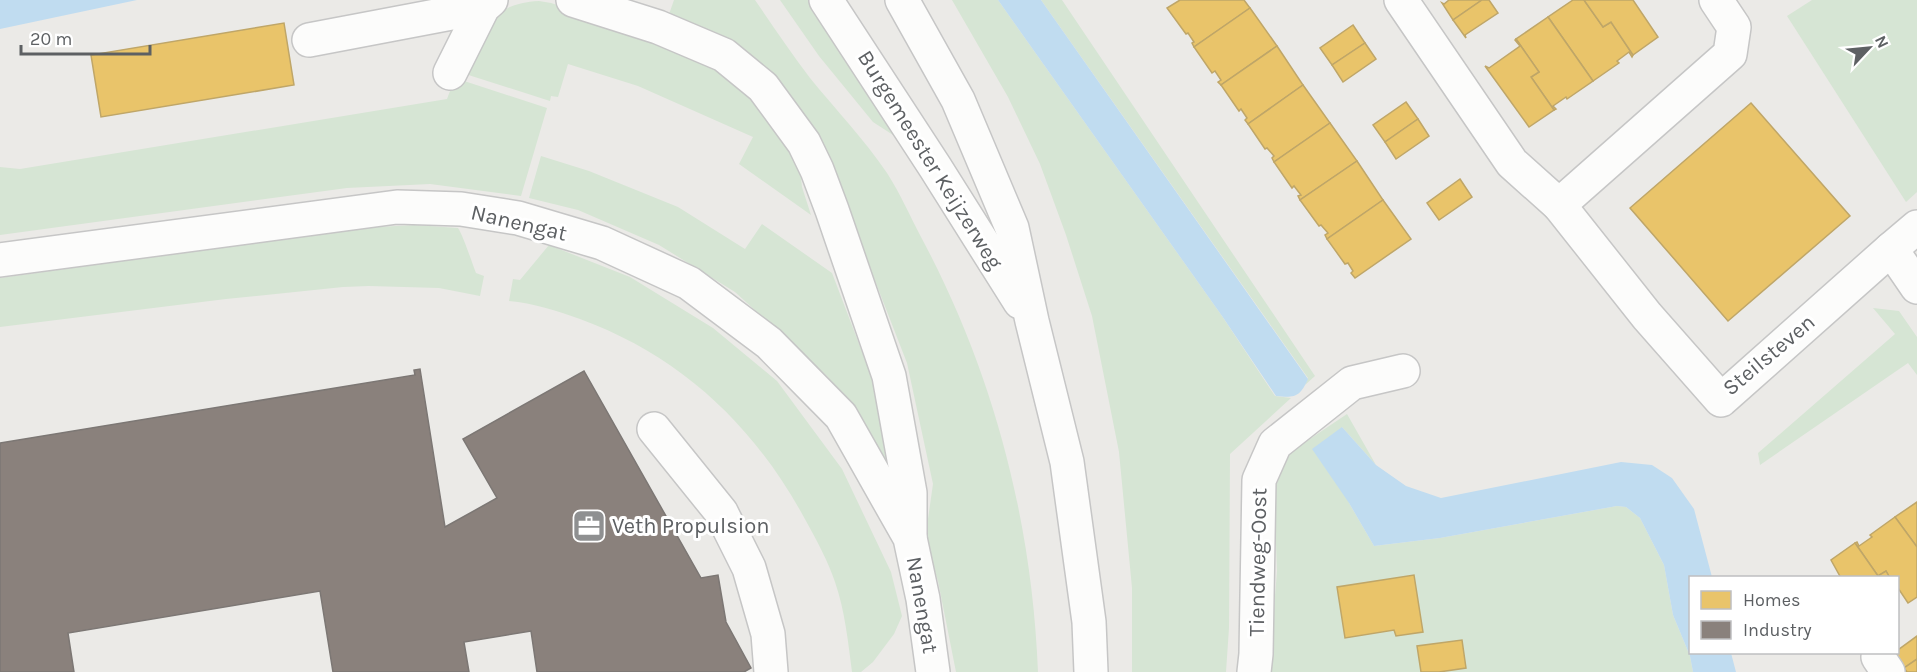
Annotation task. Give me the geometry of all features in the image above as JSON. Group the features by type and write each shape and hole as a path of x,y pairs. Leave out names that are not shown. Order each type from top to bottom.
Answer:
{"street":[{"name":"Nanengat","path":"573,0 658,27 724,55 763,87 804,143 818,170 889,376 910,493 910,538 923,599 933,672"},
{"name":"Burgemeester Keijzerweg","path":"826,0 1032,321"},
{"name":"Burgemeester Keijzerweg","path":"902,0 958,100 1012,228 1032,321 1067,462 1089,621 1091,672"},
{"name":"Steilsteven","path":"1401,0 1512,163 1559,205 1647,316 1721,400 1891,249"},
{"path":"1559,205 1730,54 1734,27 1716,0"},
{"path":"309,40 487,4"},
{"path":"450,73 487,4"},
{"name":"Nanengat","path":"0,260 397,207 461,209 518,218 602,243 689,283 770,343 841,417 910,538"},
{"path":"1917,226 1891,249 1917,287"},
{"name":"Tiendweg-Oost","path":"1254,672 1259,480 1275,444 1352,383 1403,371"},
{"path":"654,429 721,512 749,568 768,634 771,672"}],"green space":[{"path":"674,0 755,0 810,78 869,148 896,188 946,288 969,340 988,393 1017,503 1034,615 1038,672 956,672 938,581 925,540 933,484 907,363 846,206 812,141 667,20"},
{"path":"780,0 811,0 907,144 873,122 819,56"},
{"path":"952,0 998,0 1222,316 1275,396 1291,398 1230,454 1229,628 1226,672 1132,672 1132,588 1119,452 1092,316 1040,164 1008,97"},
{"path":"1041,0 1062,0 1315,376 1305,385 1308,378"},
{"path":"1812,0 1917,0 1917,192 1906,202 1787,16"},
{"path":"539,1 644,33 731,75 773,117 799,161 802,187 811,215 739,164 753,137 638,86 568,64 558,97 551,96 550,101 456,71 480,33 497,14 522,3"},
{"path":"455,78 547,108 521,196 430,184 347,188 0,235 0,167 20,169 447,99"},
{"path":"541,156 589,171 678,207 745,249 762,224 832,273 872,378 891,459 888,462 885,461 828,377 735,292 659,245 578,210 529,198"},
{"path":"415,225 458,228 476,273 484,276 480,296 439,288 343,287 0,327 0,278 359,228"},
{"path":"549,245 630,277 713,328 777,381 842,469 891,572 902,616 894,634 873,662 861,672 852,672 841,604 822,551 786,487 739,425 712,398 682,374 617,334 554,310 509,301 513,279 520,280"},
{"path":"1873,308 1899,311 1917,337 1917,375 1908,363 1760,465 1758,453 1895,334"},
{"path":"1347,414 1376,465 1342,427 1349,503 1374,546 1440,538 1617,506 1626,507 1640,518 1664,565 1673,615 1690,656 1693,672 1269,672 1277,571 1274,491 1289,453"}],"water":[{"path":"0,0 137,0 0,29"},
{"path":"998,0 1041,0 1308,379 1299,393 1288,397 1276,396"},
{"path":"1342,427 1376,465 1406,486 1441,498 1621,462 1652,465 1672,478 1694,509 1712,576 1689,576 1689,654 1673,615 1664,565 1640,518 1626,507 1617,506 1440,538 1374,546 1349,503 1312,449"},
{"path":"1689,654 1731,654 1736,672 1693,672"}],"building: Homes":[{"path":"1180,0 1244,0 1250,8 1194,47 1192,43 1194,42 1188,33 1186,34 1167,8"},
{"path":"1449,0 1482,0 1453,20 1442,3"},
{"path":"1482,0 1489,0 1498,13 1465,35 1466,38 1453,20"},
{"path":"1573,0 1584,0 1603,27 1611,22 1633,55 1632,57 1629,52 1617,61 1619,63 1593,81 1548,17"},
{"path":"1584,0 1633,0 1658,37 1633,55 1611,22 1603,27"},
{"path":"1250,8 1277,46 1221,85 1218,82 1221,80 1215,71 1212,73 1194,47"},
{"path":"1548,17 1593,81 1553,106 1556,109 1554,110 1531,77 1539,72 1516,39"},
{"path":"284,23 294,85 101,117 91,55"},
{"path":"1353,25 1365,43 1332,65 1320,48"},
{"path":"1516,39 1539,72 1531,77 1554,110 1529,127 1485,66 1489,68 1520,46"},
{"path":"1365,43 1376,59 1343,82 1332,65"},
{"path":"1277,46 1303,85 1248,124 1241,109 1239,111 1221,85"},
{"path":"1303,85 1330,123 1274,162 1272,158 1274,156 1267,148 1265,149 1248,124"},
{"path":"1406,102 1418,119 1385,142 1373,125"},
{"path":"1751,103 1850,216 1728,321 1630,208"},
{"path":"1418,119 1429,136 1396,159 1385,142"},
{"path":"1330,123 1357,161 1300,200 1298,196 1301,195 1294,186 1292,188 1274,162"},
{"path":"1357,161 1383,200 1327,239 1325,235 1328,233 1321,225 1319,226 1300,200"},
{"path":"1460,179 1472,197 1439,220 1427,203"},
{"path":"1383,200 1411,239 1355,278 1348,263 1345,264 1327,239"},
{"path":"1917,502 1917,547 1895,517"},
{"path":"1895,517 1917,547 1917,597 1908,603 1899,590 1899,576 1889,576 1886,571 1878,576 1855,543 1857,542 1859,546 1872,537 1870,535"},
{"path":"1855,543 1878,576 1840,576 1831,560"},
{"path":"1886,571 1889,576 1878,576"},
{"path":"1414,575 1423,632 1396,636 1394,630 1345,638 1337,587"},
{"path":"1917,636 1917,659 1904,668 1894,654 1899,654 1899,649"},
{"path":"1462,640 1466,668 1421,672 1417,646"},
{"path":"1917,659 1917,672 1907,672 1904,668"}],"building: Industry":[{"path":"420,369 445,527 497,498 463,439 584,371 701,578 718,575 726,622 751,668 744,672 537,672 531,631 464,642 469,672 333,672 320,591 68,633 74,672 0,672 0,443 415,375 414,370"}],"place":[{"name":"Veth Propulsion","path":"589,526"}]}
